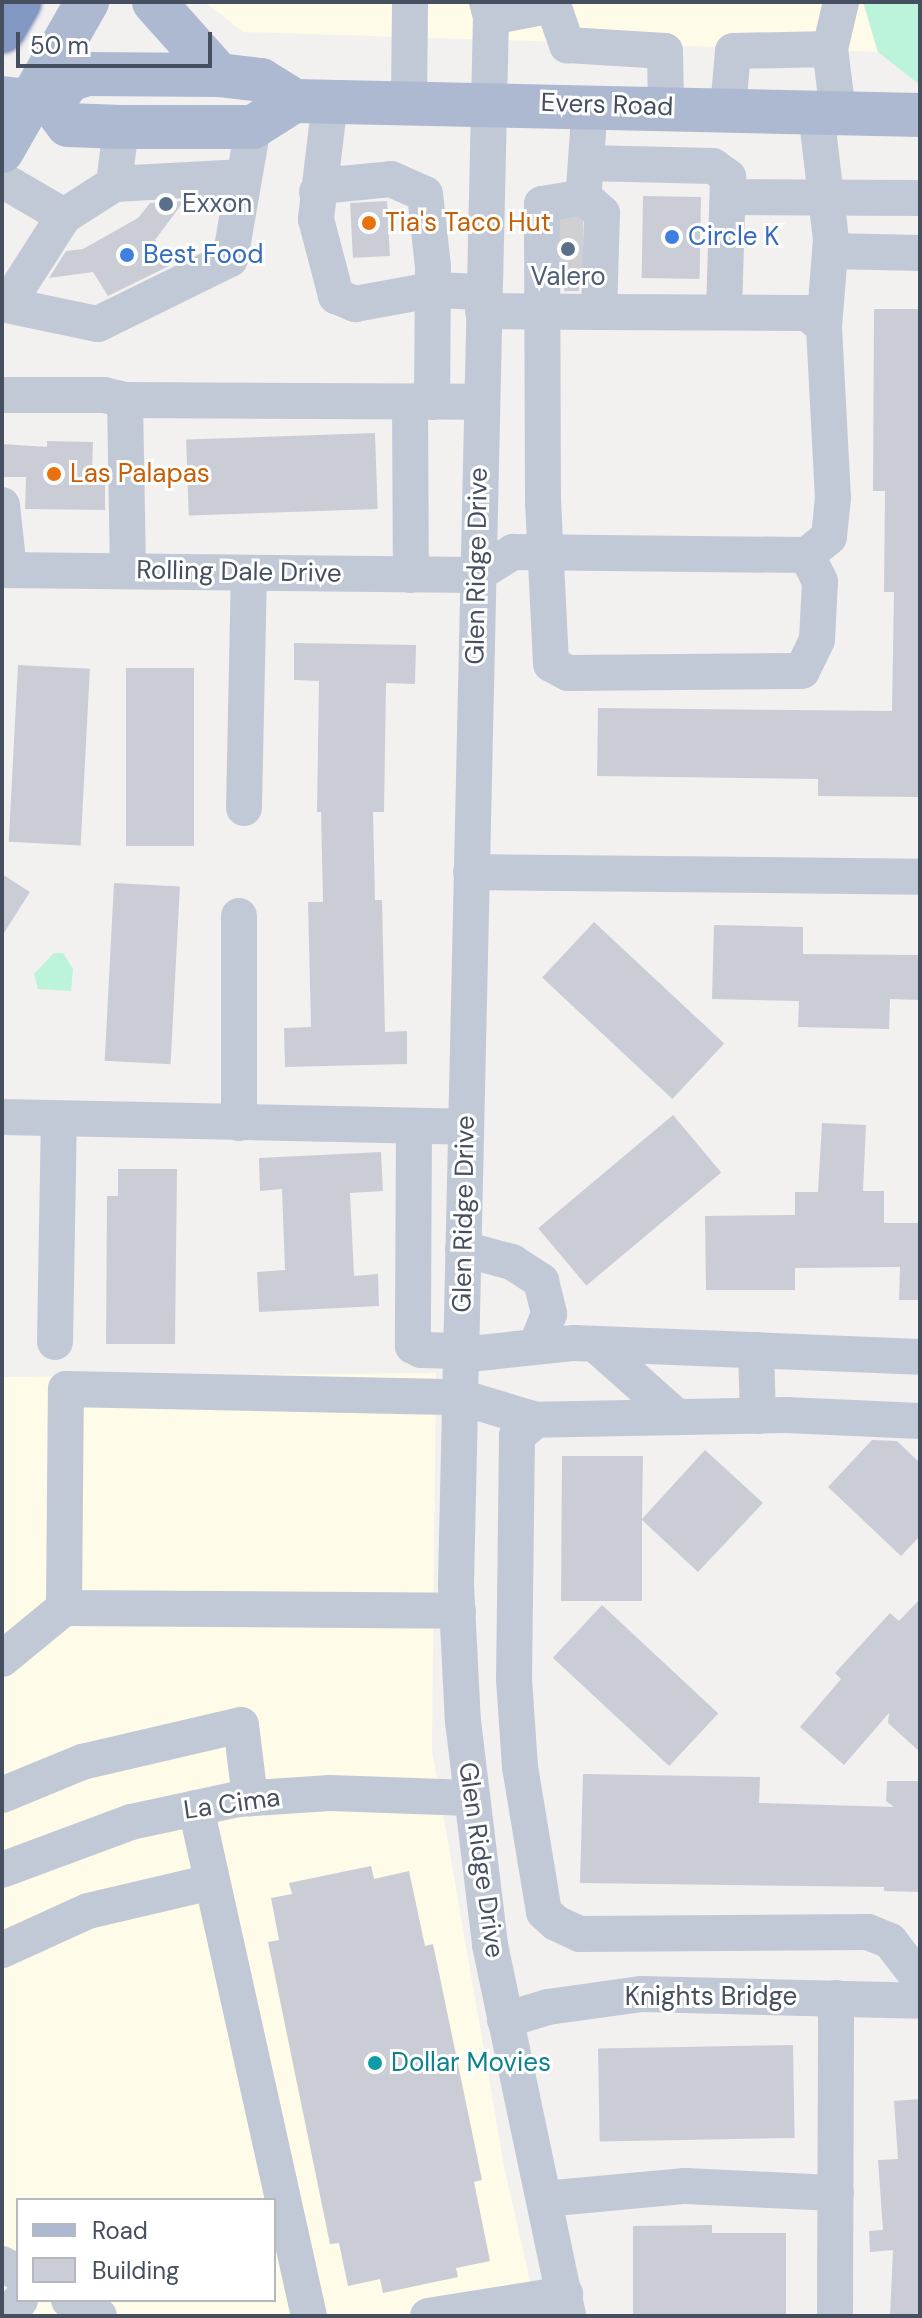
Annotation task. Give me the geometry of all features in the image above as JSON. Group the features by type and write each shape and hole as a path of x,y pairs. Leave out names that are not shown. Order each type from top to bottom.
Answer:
{"highway":[{"path":"2,30 18,2"}],"main road":[{"path":"2,12 37,2"},
{"path":"2,151 87,2"},
{"path":"154,2 219,75"},
{"path":"29,101 87,74 219,75 261,80 312,101"},
{"path":"29,101 68,125 121,127 253,127 312,101"},
{"name":"Evers Road","path":"312,101 488,102 920,115"}],"street":[{"path":"409,101 410,2"},
{"path":"476,575 513,552 807,555 829,537 833,498 824,327 830,251 826,198 827,112 830,49 841,2"},
{"path":"489,10 552,4 567,45 665,51 671,164"},
{"name":"Glen Ridge Drive","path":"489,10 458,1611 471,1798 505,2020 566,2305"},
{"path":"728,109 733,51 830,49"},
{"path":"312,101 316,219 336,296 355,304 432,290 541,311 807,313 824,327"},
{"path":"590,105 585,180 567,244 541,311 543,502 548,552 551,664 568,673 802,671 817,640 820,582 807,555"},
{"path":"114,184 121,127"},
{"path":"244,177 114,184 64,216 4,304 98,324 230,259 253,127"},
{"path":"585,180 671,164 713,166 728,177 724,312"},
{"path":"317,192 331,185 391,179 425,194 432,290 421,402 411,575"},
{"path":"2,180 64,216"},
{"path":"728,197 920,198"},
{"path":"486,203 567,244 599,312"},
{"path":"830,251 920,253"},
{"path":"2,395 104,395 125,400 481,402"},
{"path":"125,400 128,571"},
{"path":"2,505 6,570"},
{"name":"Rolling Dale Drive","path":"6,570 476,575"},
{"path":"244,808 249,573"},
{"path":"471,872 920,877"},
{"path":"239,916 239,1123"},
{"path":"2,1117 466,1127"},
{"path":"55,1342 59,1119"},
{"path":"414,1126 411,1330 413,1346 421,1350 522,1352 537,1343 920,1357"},
{"path":"463,1249 512,1262 541,1281 549,1314 537,1343"},
{"path":"595,1344 677,1417"},
{"path":"756,1350 758,1416"},
{"path":"64,1608 66,1389 460,1397 536,1420 758,1416 920,1421"},
{"path":"536,1420 517,1436 514,1679 519,1758 544,1912 556,1923 580,1934 868,1932 890,1941 920,1980"},
{"path":"2,1659 64,1608 458,1611"},
{"path":"2,1795 82,1762 241,1725 250,1798"},
{"path":"467,1760 519,1758"},
{"name":"La Cima","path":"2,1870 131,1822 250,1798 330,1793 471,1798"},
{"path":"196,1808 309,2316"},
{"path":"2,1950 88,1911 212,1882"},
{"name":"Knights Bridge","path":"505,2020 548,2007 642,1994 920,2001"},
{"path":"835,2316 836,1998"},
{"path":"544,2199 685,2186 836,2193"},
{"path":"73,2302 99,2316"},
{"path":"428,2316 566,2305"}],"shaded area":[{"path":"205,2 863,2 878,52 243,32"},
{"path":"436,1373 432,1750 505,2171 538,2316 2,2316 2,1377"}],"green space":[{"path":"863,2 920,2 920,85 878,52"},
{"path":"54,953 63,953 73,969 71,991 38,989 34,974"}],"building":[{"name":"Circle K","path":"643,196 701,197 700,279 642,278"},
{"name":"Best Food","path":"184,201 155,240 169,266 108,296 93,272 49,278 66,251 83,249 138,218 150,203"},
{"name":"Tia's Taco Hut","path":"387,201 390,256 353,258 350,203"},
{"path":"563,219 578,219 579,291 564,291"},
{"path":"874,309 920,309 920,797 818,796 818,779 597,776 598,708 892,711 894,592 884,592 885,491 873,491"},
{"path":"375,433 378,509 189,516 186,440"},
{"name":"Las Palapas","path":"47,441 93,442 92,470 105,471 105,510 25,509 26,477 2,477 2,444 47,447"},
{"path":"294,643 416,645 415,684 386,683 384,812 373,812 375,900 382,900 385,1032 407,1031 407,1064 285,1067 284,1028 311,1027 308,902 323,902 321,812 317,812 319,681 294,680"},
{"path":"18,665 90,669 81,846 9,842"},
{"path":"126,668 194,668 194,846 126,846"},
{"path":"2,874 30,892 2,936"},
{"path":"114,883 180,886 171,1064 105,1061"},
{"path":"594,922 724,1043 672,1099 542,978"},
{"path":"714,925 803,927 803,954 920,955 920,1000 890,999 889,1029 798,1027 799,1001 712,999"},
{"path":"673,1115 721,1172 586,1286 538,1228"},
{"path":"822,1123 866,1125 863,1191 884,1191 884,1223 920,1223 920,1300 899,1300 900,1267 795,1268 795,1290 706,1290 705,1216 795,1215 795,1192 818,1192"},
{"path":"381,1152 383,1191 350,1193 354,1276 378,1274 379,1306 259,1312 257,1272 285,1270 282,1189 260,1191 259,1158"},
{"path":"118,1169 177,1169 175,1344 106,1344 107,1196 118,1196"},
{"path":"872,1440 897,1441 920,1463 920,1536 901,1556 828,1487"},
{"path":"705,1450 763,1503 698,1572 642,1520 642,1601 561,1601 562,1456 643,1456 642,1519"},
{"path":"920,1599 920,1752 888,1723 889,1713 844,1765 800,1727 841,1679 835,1673 890,1613 899,1621"},
{"path":"602,1605 718,1713 669,1766 553,1658"},
{"path":"583,1774 760,1777 759,1803 894,1807 886,1801 887,1781 920,1781 920,1892 884,1891 884,1887 580,1883"},
{"name":"Dollar Movies","path":"371,1866 374,1879 409,1871 425,1946 433,1944 482,2180 474,2182 490,2261 456,2268 458,2277 383,2293 380,2279 348,2286 339,2243 330,2244 268,1942 279,1940 271,1898 292,1894 289,1883"},
{"path":"793,2045 795,2138 600,2141 598,2048"},
{"path":"920,2099 920,2316 890,2316 893,2250 870,2252 869,2231 883,2230 878,2160 898,2159 894,2101"},
{"path":"712,2225 712,2233 786,2233 786,2314 633,2315 633,2226"}],"tunnel":[{"path":"553,234 583,234"},
{"path":"553,264 583,265"}],"place":[{"name":"Exxon","path":"166,204"},
{"name":"Tia's Taco Hut","path":"369,223"},
{"name":"Circle K","path":"672,237"},
{"name":"Valero","path":"568,249"},
{"name":"Best Food","path":"127,255"},
{"name":"Las Palapas","path":"54,474"},
{"name":"Dollar Movies","path":"375,2063"}]}
